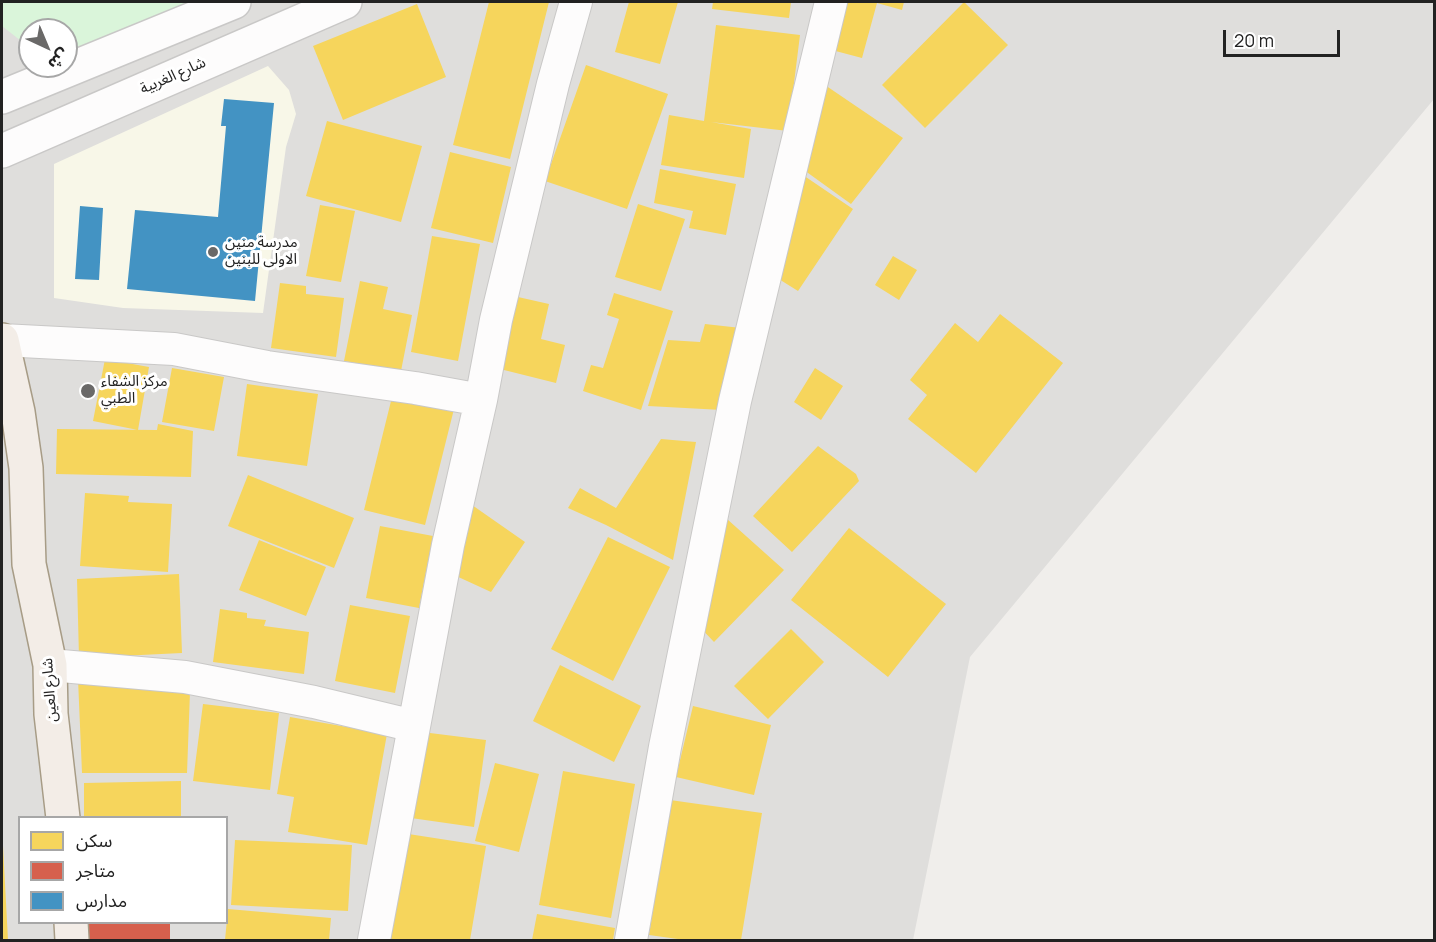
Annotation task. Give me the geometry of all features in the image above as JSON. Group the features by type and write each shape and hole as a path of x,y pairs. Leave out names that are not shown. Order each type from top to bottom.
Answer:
{"main road":[{"name":"شارع العين","path":"2,340 18,412 26,468 28,564 50,665 51,714 63,816"},
{"name":"شارع العين","path":"2,520 28,564"},
{"path":"71,924 72,940"}],"street":[{"path":"2,97 234,2"},
{"name":"شارع الغربية","path":"2,151 345,2"},
{"path":"374,940 448,545 481,400 496,320 553,84 576,2"},
{"path":"631,940 665,747 735,401 831,2"},
{"path":"2,340 174,350 267,367 415,388 481,400"},
{"path":"50,665 185,677 314,702 414,726"}],"shaded area":[{"path":"2,2 1434,2 1434,99 970,657 913,940 2,940"},
{"name":"مدرسة منين الاولى للبنين","path":"268,66 289,90 296,114 286,147 263,313 123,308 54,298 54,164"}],"green space":[{"path":"2,2 203,2 78,54 78,18 18,18 18,39 2,26"}],"building: سكن":[{"path":"489,2 549,2 510,159 453,145"},
{"path":"629,2 678,2 660,64 615,52"},
{"path":"713,2 791,2 789,18 712,9"},
{"path":"840,2 904,2 902,10 877,3 862,58 828,49"},
{"path":"964,2 1008,45 925,128 882,85"},
{"path":"417,4 446,77 343,120 313,46"},
{"path":"716,25 800,35 788,131 711,122 751,129 744,178 661,165 669,115 704,121"},
{"path":"586,65 668,94 627,209 545,181"},
{"path":"819,81 903,138 851,204 797,165"},
{"path":"327,121 422,146 401,222 306,196"},
{"path":"450,152 511,167 493,243 431,228"},
{"path":"660,169 736,184 726,235 689,228 693,211 654,203"},
{"path":"797,171 853,209 798,291 774,276"},
{"path":"638,204 685,219 661,291 615,277"},
{"path":"320,205 355,211 341,282 306,276"},
{"path":"432,236 480,244 458,361 411,352"},
{"path":"893,256 917,270 899,300 875,285"},
{"path":"360,281 388,287 383,309 412,315 401,371 344,361"},
{"path":"280,283 306,286 306,294 344,298 336,357 271,348"},
{"path":"614,293 673,311 641,410 583,391 591,365 603,368 619,319 607,315"},
{"path":"518,297 549,304 541,339 565,345 556,383 500,369"},
{"path":"1000,314 1063,363 976,473 908,419 927,395 910,380 955,323 978,342"},
{"path":"705,324 741,328 722,410 648,406 668,340 700,342"},
{"path":"105,359 149,367 138,430 93,421"},
{"path":"172,368 224,377 214,431 162,422"},
{"path":"815,368 843,386 821,420 794,402"},
{"path":"247,384 318,394 307,466 237,456"},
{"path":"393,393 454,409 425,525 364,510"},
{"path":"158,424 193,431 191,477 56,474 57,429 157,430"},
{"path":"661,439 696,442 673,560 568,508 580,488 616,508"},
{"path":"818,446 856,474 859,481 792,552 753,516"},
{"path":"248,475 354,518 334,568 228,526"},
{"path":"85,493 129,496 128,502 172,504 168,572 80,566"},
{"path":"472,505 525,542 491,592 454,575"},
{"path":"727,519 784,570 714,642 696,623"},
{"path":"380,526 433,536 419,608 366,598"},
{"path":"849,528 946,604 888,677 791,600"},
{"path":"608,537 670,567 613,681 551,649"},
{"path":"259,540 326,567 306,616 239,590"},
{"path":"179,574 182,653 79,658 77,579"},
{"path":"350,605 410,616 395,693 335,681"},
{"path":"220,609 247,613 247,618 266,620 264,626 309,632 304,674 213,662"},
{"path":"791,629 824,662 768,719 734,686"},
{"path":"560,665 641,706 614,762 533,721"},
{"path":"78,679 190,692 187,773 82,773"},
{"path":"203,704 279,713 270,790 193,781"},
{"path":"693,706 771,725 754,795 676,777"},
{"path":"290,717 387,734 367,845 288,832 294,797 277,794"},
{"path":"422,732 486,740 474,827 411,818"},
{"path":"495,763 539,774 519,852 475,841"},
{"path":"563,771 635,784 611,918 539,905"},
{"path":"181,781 181,816 84,816 84,783"},
{"path":"670,800 762,813 741,940 685,940 649,935"},
{"path":"402,833 486,846 470,940 384,940"},
{"path":"235,840 352,845 348,911 231,905"},
{"path":"3,846 8,940 2,940"},
{"path":"228,909 331,918 329,940 225,940"},
{"path":"537,914 615,928 613,940 532,940"}],"building: متاجر":[{"path":"87,924 170,924 170,940 87,940"}],"building: مدارس":[{"path":"224,99 274,103 255,301 127,289 135,210 218,217 226,126 221,126"},
{"path":"80,206 103,208 99,280 75,279"}],"place":[{"name":"مدرسة منين الاولى للبنين","path":"213,252"},
{"name":"مركز الشفاء الطبي","path":"88,391"}]}
